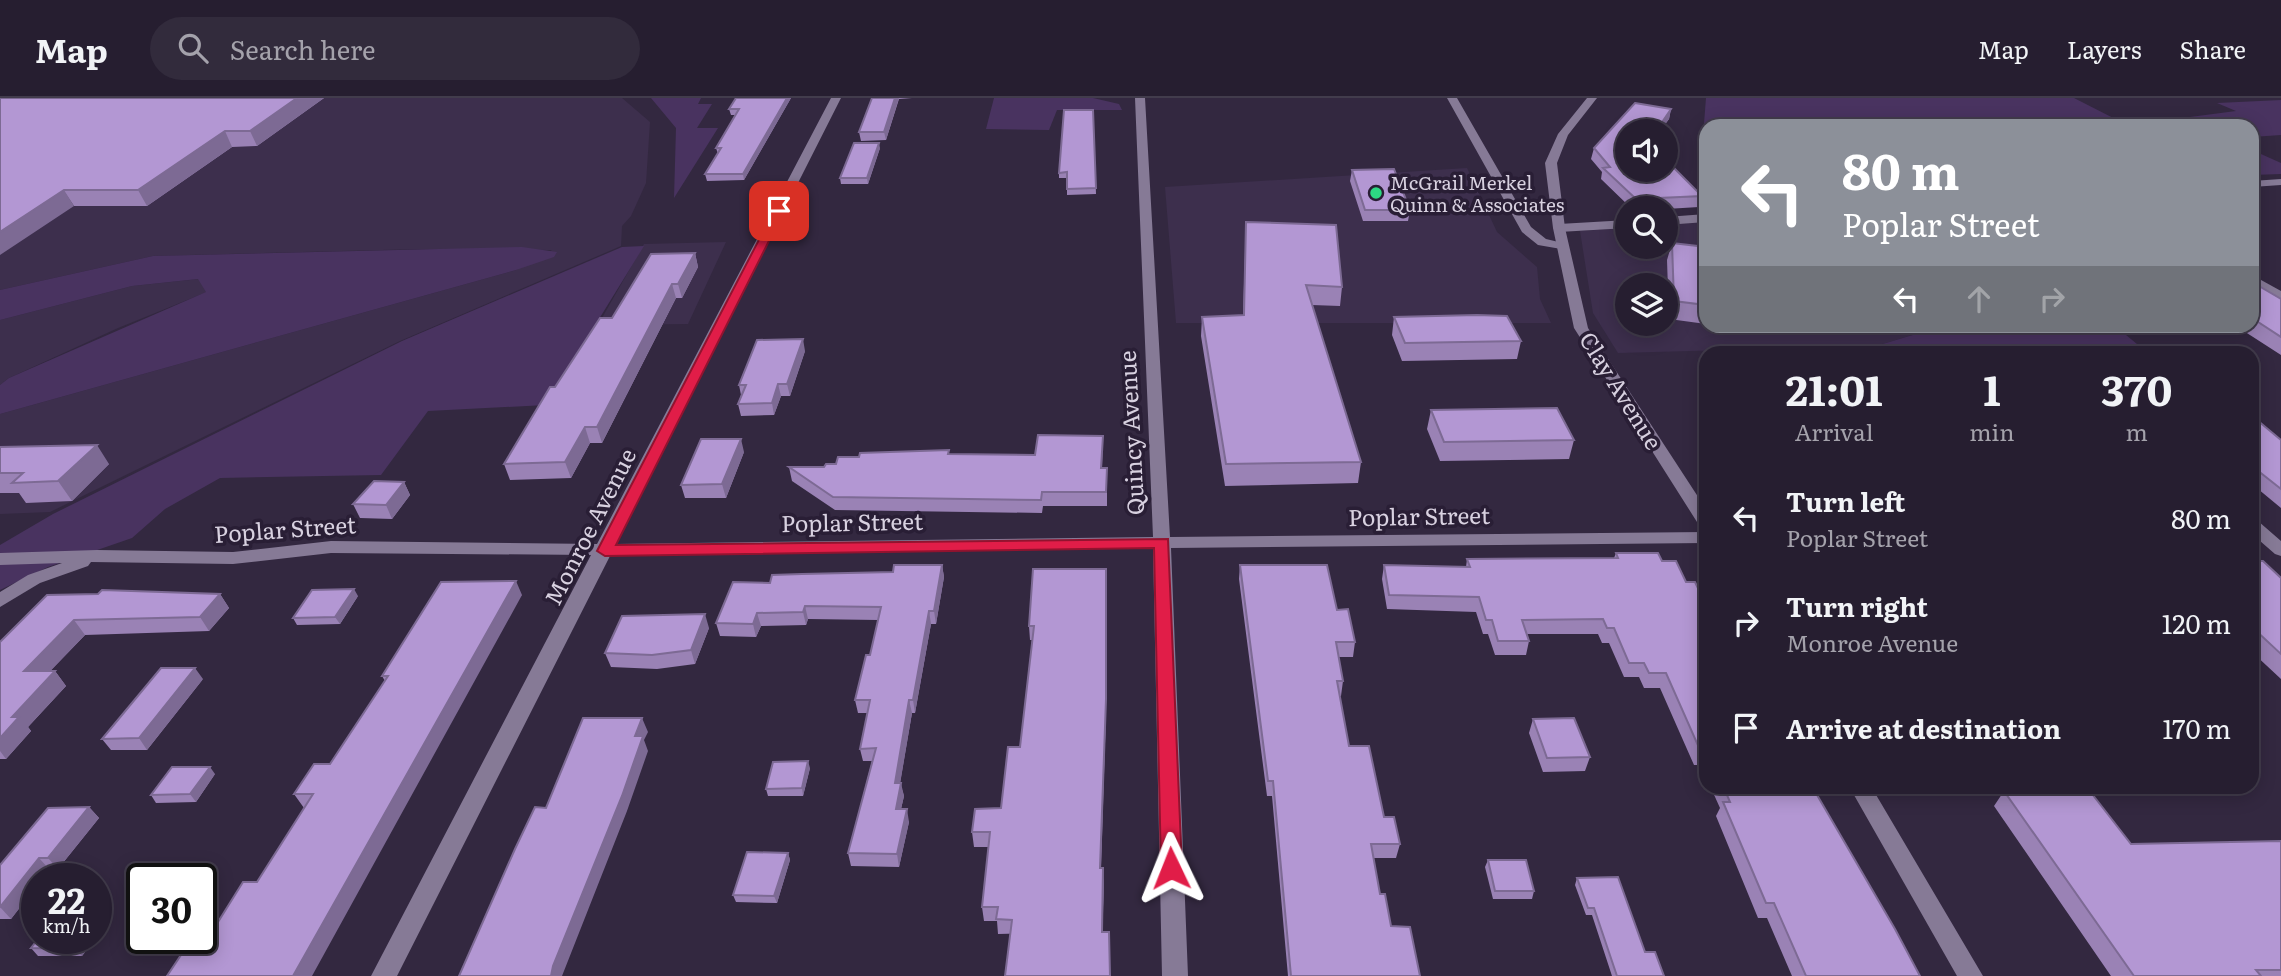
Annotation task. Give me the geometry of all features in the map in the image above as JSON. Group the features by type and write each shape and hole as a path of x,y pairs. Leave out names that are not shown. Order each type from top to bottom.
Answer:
{"street":[{"name":"Monroe Avenue","path":"384,976 836,98"},
{"name":"Quincy Avenue","path":"1140,98 1162,543 1175,976"},
{"path":"1452,98 1526,229 1542,242 1563,247"},
{"name":"Clay Avenue","path":"1592,98 1563,134 1552,163 1559,228 1581,328 1699,511"},
{"path":"2259,184 2281,182"},
{"path":"1678,220 1699,219"},
{"path":"1559,228 1615,224"},
{"path":"2259,283 2281,297"},
{"path":"2259,531 2281,550"},
{"name":"Poplar Street","path":"0,558 233,558 331,547 605,551 1699,538"},
{"path":"0,601 34,579 97,556"},
{"path":"1864,794 1970,976"}],"shaded area":[{"path":"0,98 622,98 650,122 646,183 631,216 622,226 621,246 400,341 50,512 0,514 0,414 516,270 552,250 421,249 153,256 0,290"},
{"path":"651,98 701,98 698,104 712,104 697,128 718,128 674,198 676,128"},
{"path":"994,98 1093,98 1119,104 1122,110 1057,110 1049,130 986,129"},
{"path":"1706,98 2074,98 2115,119 1704,119"},
{"path":"2281,100 2281,135 2259,137 2259,119 2190,117 2236,111 2217,103"},
{"path":"2259,153 2281,163 2281,174 2259,175"},
{"path":"1467,168 1497,232 1537,267 1540,299 1551,323 1176,323 1165,187"},
{"path":"1699,223 1699,333 1916,333 1876,346 1699,346 1699,351 1618,353 1593,313 1580,231 1615,229 1615,259 1678,259 1678,224"},
{"path":"726,242 688,324 598,325 644,244"},
{"path":"644,246 546,405 428,411 381,475 220,478 165,509 132,538 48,567 0,590 0,545 53,514 402,341 622,247"},
{"path":"522,247 557,252 554,257 516,270 0,414 0,385 9,378 206,292 198,279 132,286 0,320 0,290 153,256"},
{"path":"199,279 207,292 118,328 9,378 0,385 0,320 132,286"},
{"path":"2124,333 2139,346 1876,346 1916,334"}],"building":[{"path":"0,98 297,98 250,131 225,131 138,190 64,190 0,232"},
{"path":"736,98 787,98 743,174 705,174 721,148 716,148 739,109 729,109"},
{"path":"872,98 895,98 884,132 859,132"},
{"path":"1635,103 1671,109 1664,119 1620,119"},
{"path":"1064,110 1093,110 1096,188 1067,189 1067,172 1059,173"},
{"path":"1615,125 1615,179 1603,168 1610,167 1594,148"},
{"path":"854,143 879,143 867,178 840,178"},
{"name":"McGrail Merkel Quinn & Associates","path":"1394,169 1410,210 1365,210 1352,170"},
{"path":"1678,172 1699,193 1699,196 1678,197 1633,196 1618,182 1678,182"},
{"path":"1246,222 1336,225 1342,287 1306,285 1361,462 1226,464 1202,317 1244,315"},
{"path":"1678,244 1699,246 1699,304 1678,302 1678,273 1673,273 1673,259 1678,259"},
{"path":"695,253 678,284 672,284 597,427 585,427 565,462 504,464 550,387 555,387 600,318 612,318 651,254"},
{"path":"2259,286 2281,299 2281,337 2259,323"},
{"path":"1507,316 1521,341 1405,343 1394,317"},
{"path":"803,339 787,384 778,384 772,403 738,404 746,385 739,385 757,340"},
{"path":"1557,408 1574,440 1444,442 1431,410"},
{"path":"2259,422 2281,440 2281,489 2259,472"},
{"path":"1038,435 1103,436 1101,468 1107,468 1106,492 1042,492 1041,500 833,497 789,467 824,467 826,464 836,464 838,457 859,457 860,453 949,450 948,454 1035,455"},
{"path":"701,439 741,439 722,484 681,485"},
{"path":"97,445 58,481 12,483 23,473 0,473 0,447"},
{"path":"374,481 404,482 386,505 353,504"},
{"path":"1616,553 1658,553 1662,561 1676,561 1686,582 1695,582 1699,590 1699,748 1666,673 1649,673 1644,663 1629,663 1614,628 1607,628 1603,619 1522,620 1529,641 1498,641 1492,620 1486,620 1479,597 1389,595 1384,565 1470,567 1467,559 1618,558"},
{"path":"2259,561 2263,561 2281,578 2281,654 2259,634"},
{"path":"894,565 942,565 934,611 929,611 913,700 909,700 895,783 901,783 896,809 907,809 897,854 848,853 876,748 860,749 870,700 855,700 866,655 870,655 881,607 805,606 803,612 757,613 753,624 716,623 733,582 770,583 772,575 893,572"},
{"path":"1240,565 1327,565 1337,610 1348,609 1355,642 1336,642 1343,681 1337,681 1349,746 1369,746 1384,817 1394,817 1400,844 1371,844 1380,894 1385,894 1391,926 1410,927 1420,976 1291,976 1273,781 1268,781"},
{"path":"1033,569 1106,569 1106,699 1100,868 1103,868 1102,932 1109,932 1110,976 1005,976 1012,920 996,919 998,907 982,907 990,832 972,832 975,809 1001,808 1008,747 1020,747 1034,626 1029,626"},
{"path":"516,581 293,976 167,976 182,954 217,954 217,924 243,882 257,882 313,794 294,794 314,764 330,764 388,676 382,676 441,582"},
{"path":"354,589 335,617 293,618 312,590"},
{"path":"102,590 220,594 200,617 74,620 24,671 55,671 12,717 19,717 0,738 0,642 47,595 98,594"},
{"path":"705,614 691,650 652,655 605,653 622,616"},
{"path":"161,668 195,668 139,738 102,739"},
{"path":"583,718 642,718 635,736 643,736 551,976 459,976 535,807 546,808"},
{"path":"1574,718 1590,757 1547,758 1533,719"},
{"path":"808,761 802,788 766,789 773,762"},
{"path":"172,767 210,767 190,794 151,795"},
{"path":"1727,794 1816,794 1920,976 1806,976 1774,903 1766,903 1723,802 1730,802"},
{"path":"2006,794 2092,794 2131,844 2281,841 2281,970 2256,970 2261,976 2134,976"},
{"path":"89,807 48,858 39,858 35,863 21,863 21,881 0,907 0,865 48,808"},
{"path":"747,852 788,853 774,896 733,895"},
{"path":"1488,860 1526,860 1534,891 1495,891"},
{"path":"1618,877 1645,952 1655,952 1664,976 1617,976 1594,908 1588,908 1577,878"}],"place":[{"name":"McGrail Merkel Quinn & Associates","path":"1376,193"}],"route":[{"path":"779,211 605,551 1162,543 1171,868"}]}
